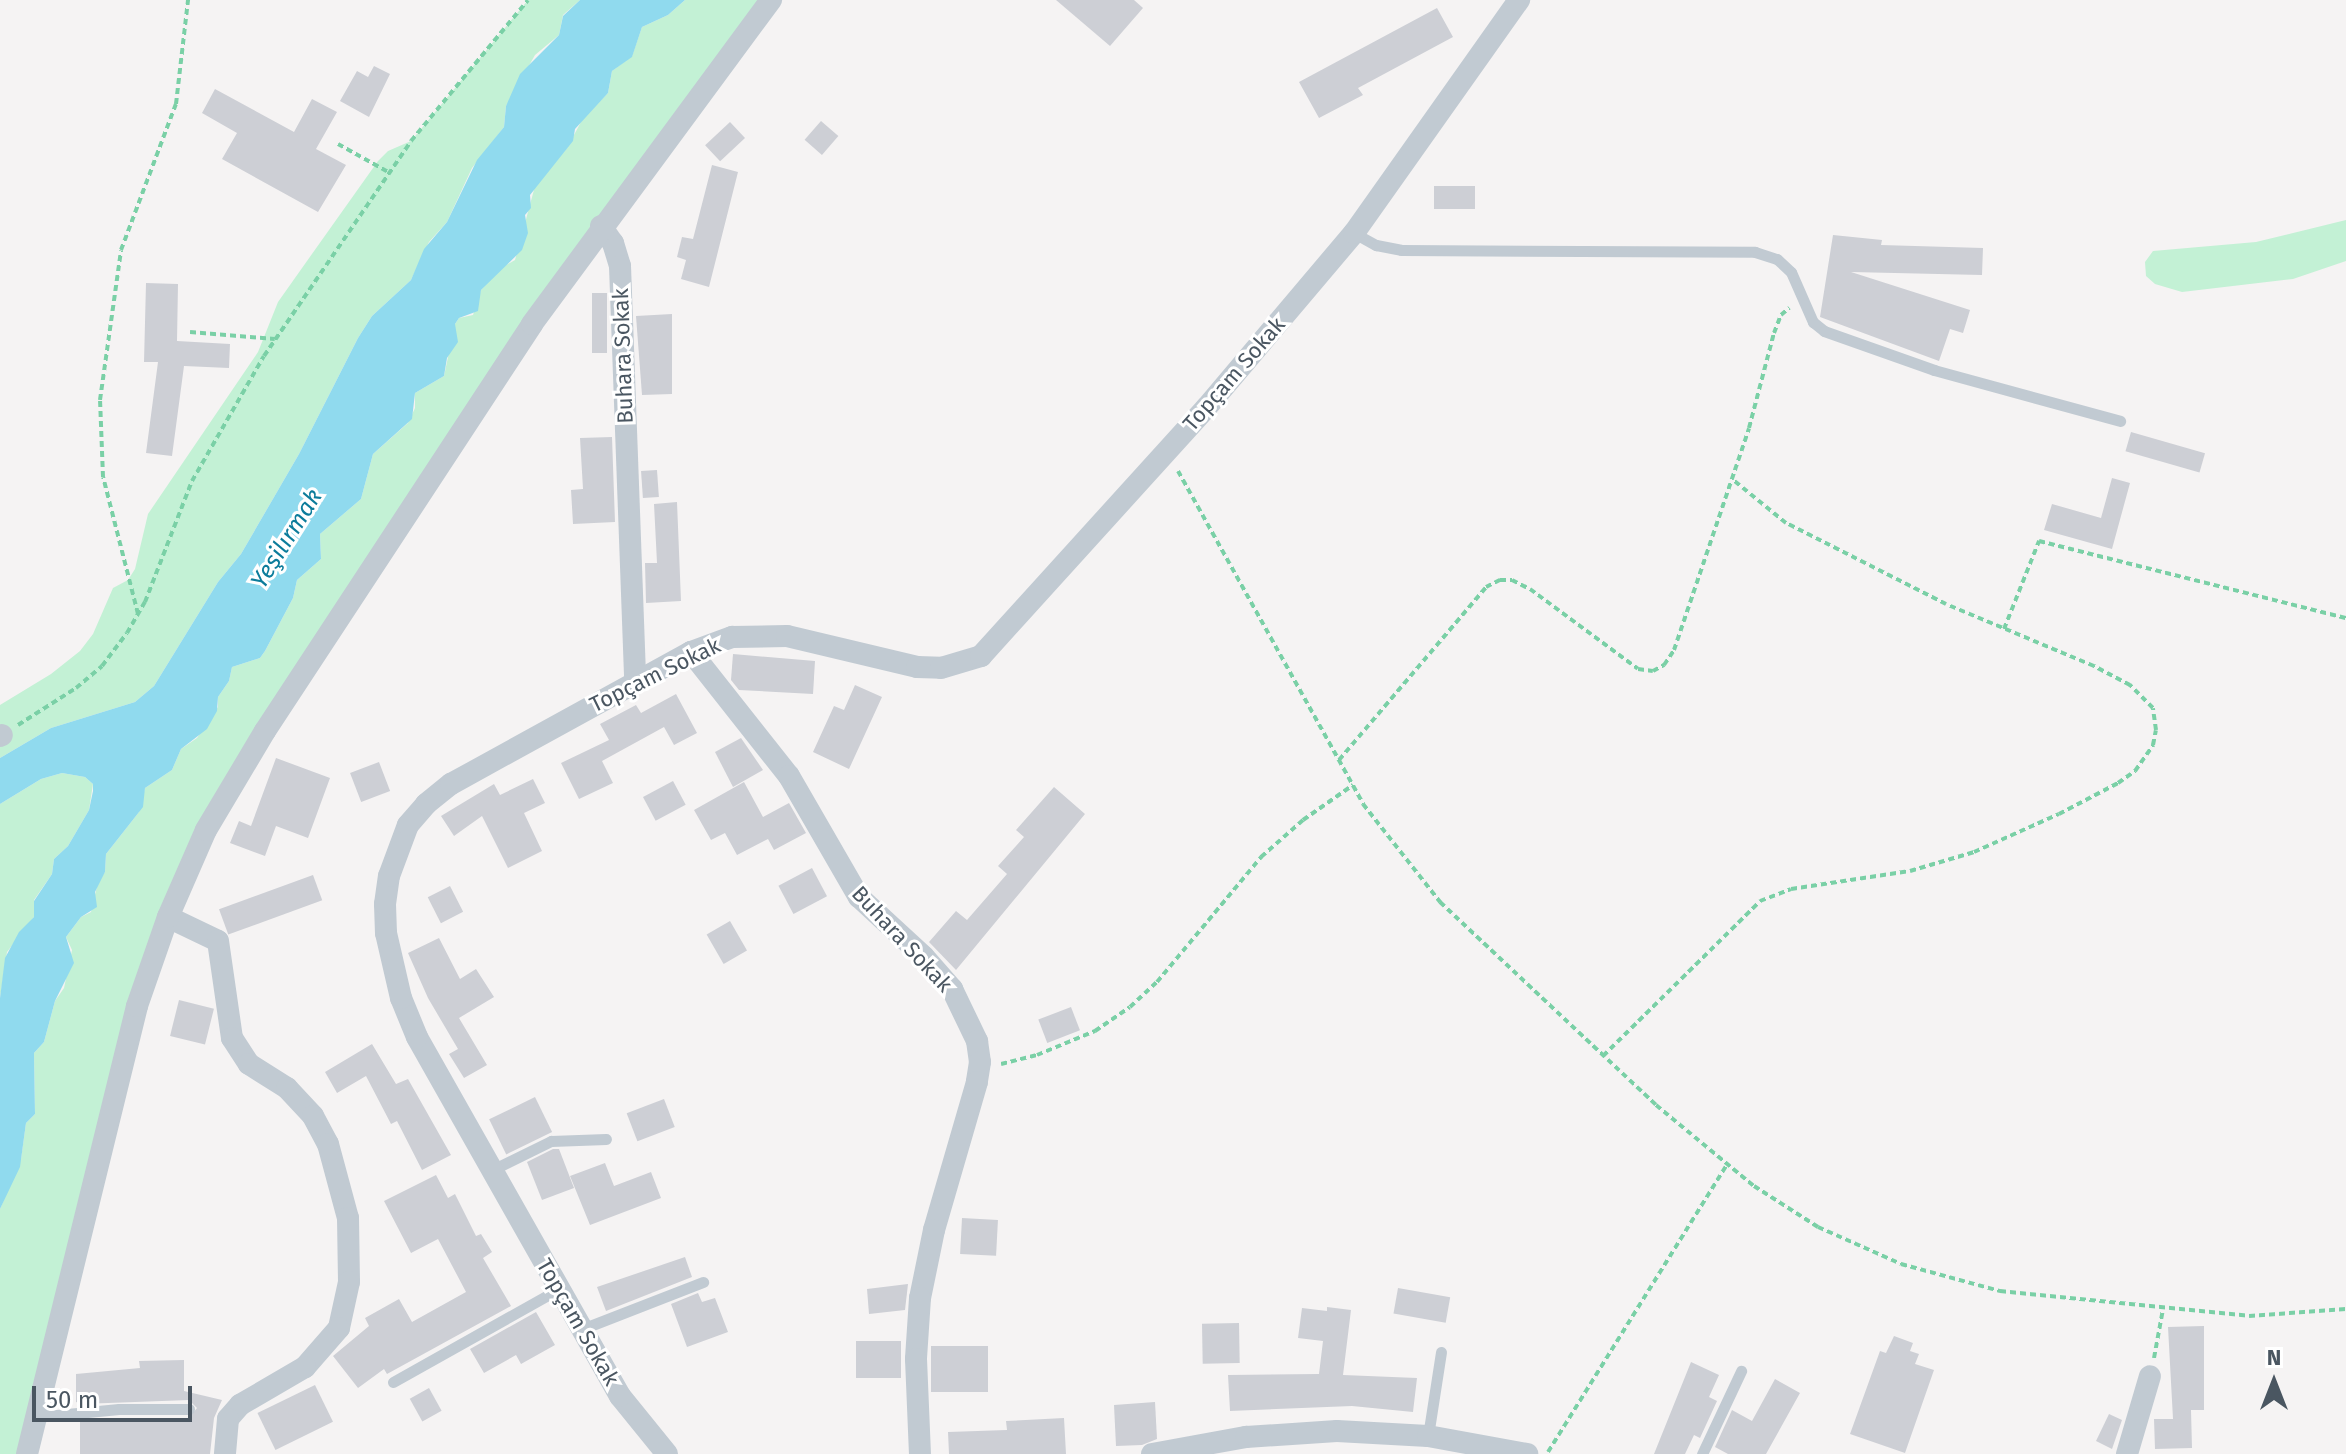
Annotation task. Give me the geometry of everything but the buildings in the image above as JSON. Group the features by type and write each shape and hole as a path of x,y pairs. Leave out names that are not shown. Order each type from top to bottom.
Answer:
{"street":[{"path":"27,1454 137,1006 168,917 206,830 265,731 532,324 601,226 771,0"},
{"name":"Topçam Sokak","path":"667,1454 620,1396 417,1037 401,998 386,933 389,876 408,825 442,790 691,652 732,637 787,636 917,667 941,668 964,664 981,656 1167,451 1354,233 1519,0"},
{"name":"Buhara Sokak","path":"601,226 613,243 620,266 635,682"},
{"name":"Buhara Sokak","path":"691,652 789,776 859,897 924,957 952,989 977,1041 979,1069 934,1230 920,1298 916,1359 920,1454"},
{"path":"168,917 218,941 232,1038 249,1064 287,1088 313,1116 332,1158 348,1218 349,1282 339,1328 305,1367 240,1405 228,1419 225,1454"},
{"path":"2127,1454 2150,1376"},
{"path":"1152,1454 1246,1437 1380,1431 1428,1445 1527,1454"}],"lane":[{"path":"1354,233 1376,245 1401,250 1755,252 1777,259 1791,272 1813,322 1824,331 1934,370 2120,421"},
{"path":"492,1170 551,1141 606,1139"},
{"path":"582,1329 703,1282"},
{"path":"393,1382 559,1289"},
{"path":"1428,1445 1441,1352"},
{"path":"1702,1454 1741,1371"},
{"path":"36,1417 119,1409 189,1409"}],"path":[{"path":"138,614 103,477 100,400 121,250 176,104 188,0"},
{"path":"1,736 76,688 102,666 138,614 192,481 275,339 411,141 481,62 528,0"},
{"path":"338,144 389,173"},
{"path":"1339,760 1486,587 1500,580 1512,580 1530,589 1638,669 1653,671 1664,665 1674,650 1732,479 1781,315 1803,299"},
{"path":"190,332 275,339"},
{"path":"1167,451 1353,785 1440,902 1603,1056 1728,1164 1818,1227 1901,1264 2000,1291 2249,1316 2346,1309"},
{"path":"1603,1056 1760,901 1791,889 1910,871 1974,852 2059,814 2135,771 2153,745 2153,708 2130,685 1946,604 1786,523 1732,479"},
{"path":"2004,629 2039,541 2346,618"},
{"path":"979,1069 1037,1055 1095,1031 1130,1007 1157,982 1261,857 1303,820 1353,785"},
{"path":"1547,1454 1728,1164"},
{"path":"2150,1376 2163,1309"}],"green space":[{"path":"528,0 580,0 563,15 559,35 535,55 506,106 504,127 472,168 447,222 429,242 411,280 372,316 358,338 299,454 241,554 218,582 154,686 135,702 51,728 0,758 0,705 51,674 80,651 93,634 113,588 128,580 135,569 148,514 258,352 278,302 378,161 388,151 411,141"},
{"path":"685,0 771,0 704,88 265,731 168,917 27,1454 0,1454 0,1209 21,1159 26,1123 35,1114 34,1053 44,1042 55,1001 64,988 72,950 66,937 81,917 91,912 98,882 105,872 106,854 139,812 145,788 172,770 181,749 197,738 218,707 218,697 229,681 232,667 260,658 293,598 297,580 321,559 320,534 361,499 373,454 408,423 415,408 415,393 444,376 455,324 459,318 473,315 481,290 501,268 515,260 535,186 567,148 582,120 608,93 612,71 632,56 642,27 668,15"},
{"path":"2346,220 2346,261 2293,279 2182,292 2155,284 2146,276 2145,262 2153,251 2256,242"},
{"path":"62,773 85,777 93,784 89,810 68,846 54,859 52,874 34,900 34,917 7,952 0,998 0,804 41,779"}],"water":[{"name":"Yeşilırmak","path":"580,0 685,0 668,15 642,27 632,57 612,71 608,93 575,129 573,141 530,195 531,208 525,215 528,233 522,250 481,290 478,311 459,318 455,324 458,342 447,358 444,376 415,393 412,419 373,454 361,499 320,534 321,559 297,580 293,598 265,651 260,658 232,667 229,681 218,697 217,711 207,729 181,749 172,770 145,788 143,807 106,854 105,872 95,892 97,907 81,917 66,937 74,963 55,1001 44,1042 34,1053 35,1114 26,1123 20,1167 0,1209 0,998 5,958 19,932 34,917 34,901 52,874 54,859 68,846 89,810 93,784 85,777 62,773 41,779 0,804 0,758 51,728 135,702 154,686 218,582 241,554 299,454 358,338 372,316 411,280 424,249 447,222 477,160 504,127 506,106 520,74 559,35 563,16"}]}
